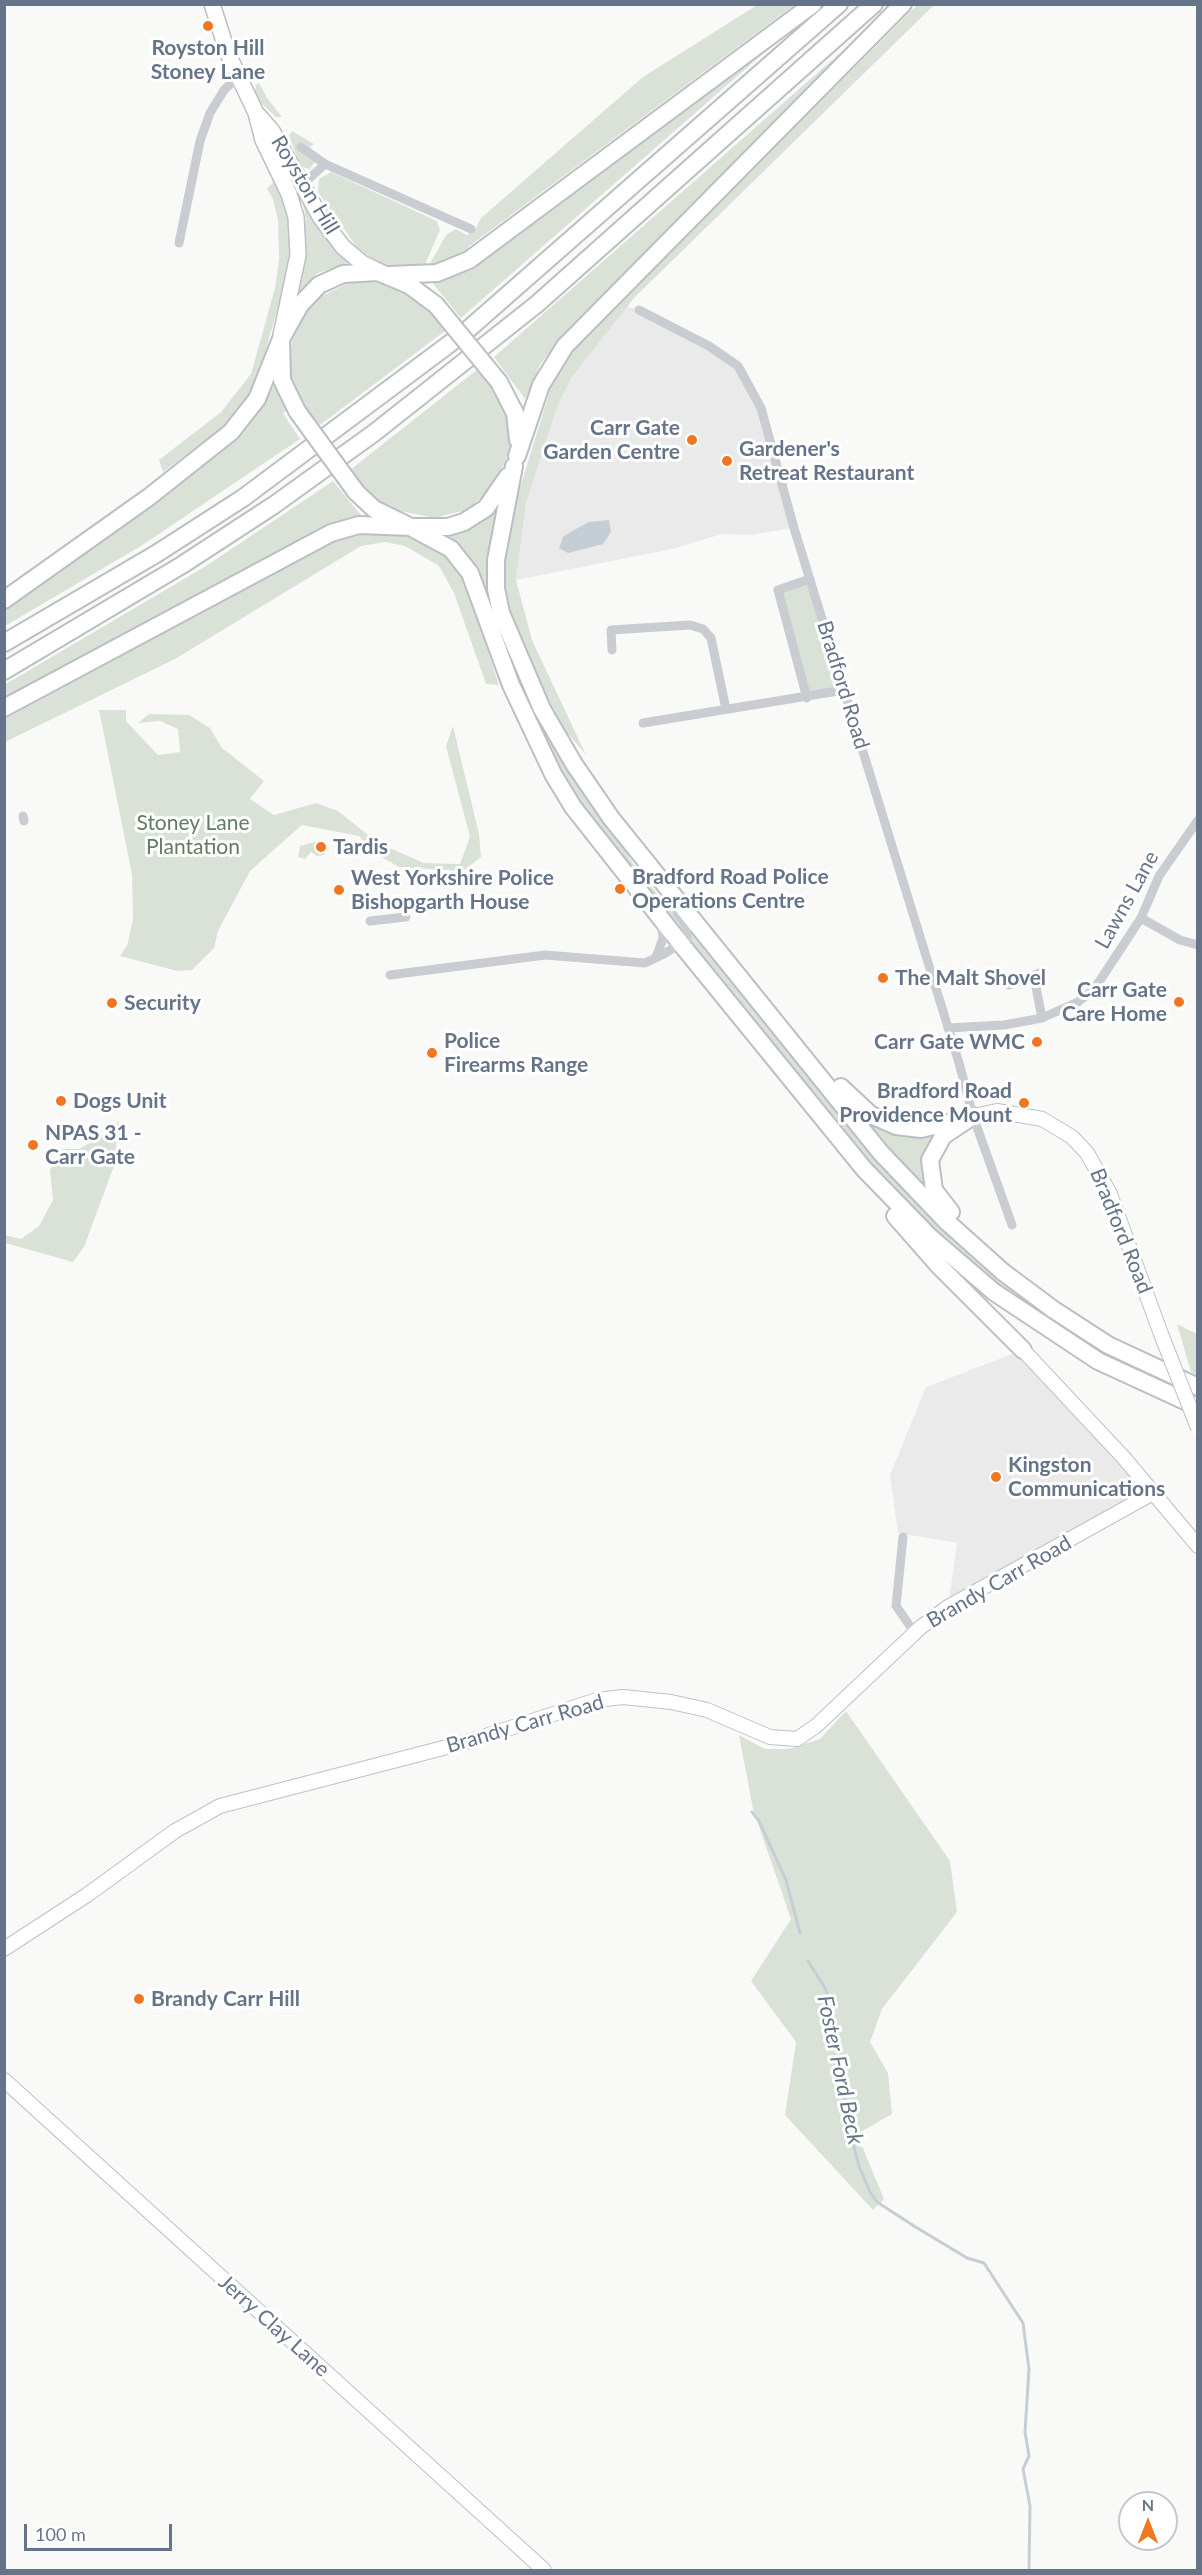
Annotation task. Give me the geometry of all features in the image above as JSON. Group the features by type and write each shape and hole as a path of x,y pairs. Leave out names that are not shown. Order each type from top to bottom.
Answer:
{"highway":[{"path":"4,600 149,497 225,437 243,419 257,399 281,337 300,304 328,280 360,271 387,274 437,273 469,260 813,4"},
{"path":"4,643 156,554 243,498 445,347 557,253 839,4"},
{"path":"4,671 182,565 274,505 374,433 537,304 874,4"},
{"path":"4,708 331,532 359,525 411,527 455,525 479,514 492,502 515,461 540,385 565,346 903,4"},
{"path":"387,274 421,292 436,305 499,382 515,413 518,431 515,461 495,560 496,589 501,614 548,718 574,764 635,848 881,1153 946,1221 1002,1272 1054,1310 1108,1345 1173,1378 1197,1387"},
{"path":"281,337 282,380 297,411 356,492 374,509 451,549 465,565 511,685 553,774 573,807 864,1169 930,1237 994,1292 1098,1361 1197,1407"},
{"path":"805,1058 837,1083 863,1109 884,1122 921,1129 973,1116"},
{"path":"973,1116 943,1136 933,1151 930,1160 931,1180 940,1200 985,1247 1108,1345"},
{"path":"864,1169 895,1216 938,1265 1023,1350"}],"main road":[{"name":"Royston Hill","path":"212,4 238,77 256,113 263,140 289,194 296,217 298,249 281,337"},
{"name":"Royston Hill","path":"256,113 273,131 305,185 321,218 343,247 362,263 387,274"}],"street":[{"path":"179,243 200,141 210,113 224,90 238,77"},
{"path":"301,147 325,164 471,228"},
{"path":"289,194 305,185 325,164"},
{"path":"447,231 451,221"},
{"name":"Bradford Road","path":"639,310 709,346 738,366 761,408 810,579 973,1116 1012,1225"},
{"path":"807,698 778,590 810,579"},
{"path":"612,650 611,630 690,625 703,629 711,638 726,709"},
{"path":"643,723 807,698 844,690"},
{"name":"Lawns Lane","path":"948,1028 1004,1025 1042,1018 1078,1002 1095,988 1141,918 1159,876 1196,824"},
{"path":"390,975 545,955 638,964 656,958 687,939 687,929 681,916 645,873 635,848"},
{"path":"370,921 406,917"},
{"path":"656,958 663,938 660,917"},
{"path":"1141,918 1180,940 1197,945"},
{"path":"1009,986 1038,974 1042,1018"},
{"name":"Bradford Road","path":"973,1116 997,1111 1042,1119 1072,1137 1087,1153 1110,1194 1197,1428"},
{"path":"1023,1350 1197,1545"},
{"name":"Brandy Carr Road","path":"4,1949 87,1895 175,1831 220,1806 471,1741 556,1711 597,1700 623,1697 671,1702 707,1710 770,1737 797,1739 832,1711 915,1633 948,1607 1153,1493"},
{"path":"903,1537 896,1606 915,1633"},
{"name":"Jerry Clay Lane","path":"4,2080 544,2571"}],"shaded area":[{"name":"Carr Gate Garden Centre","path":"627,306 659,318 738,366 761,408 794,528 750,535 722,534 672,549 516,580 526,504 557,407 572,377"},
{"path":"609,520 611,532 603,544 568,553 559,548 563,537 572,531 589,522"},
{"path":"1023,1350 1153,1493 948,1607 957,1543 898,1533 890,1475 926,1387"}],"green space":[{"path":"757,5 794,5 468,247 467,254 431,268 431,262 446,235 456,229 467,235 476,228 481,218 643,77"},
{"path":"917,5 934,5 634,298 572,377 557,407 526,504 516,580 532,640 586,755 564,729 547,697 510,617 501,584 504,540 555,374 564,358 619,297 629,294"},
{"path":"864,32 564,333 540,365 525,399 494,357"},
{"path":"772,42 774,44 461,318 434,285 433,279"},
{"path":"259,83 282,117 276,117 261,103 254,90 255,85"},
{"path":"292,131 314,144 310,147 301,142 297,148 315,162 310,169 301,167 289,136"},
{"path":"331,172 437,221 440,230 426,262 427,269 392,267 372,259 356,246 318,192 319,179"},
{"path":"276,179 285,198 293,229 290,266 257,380 248,398 222,428 163,472 159,460 221,412 251,374 275,288 279,259 278,220 273,199 267,189"},
{"path":"302,199 329,242 348,263 318,273 300,290 296,287 306,218"},
{"path":"366,281 390,285 424,304 445,331 320,425 301,402 291,382 289,371 292,340 307,311 322,296 346,284"},
{"path":"478,369 497,392 509,417 512,445 501,471 487,492 467,510 434,518 400,511 371,497 350,470"},
{"path":"275,384 287,410 283,413 300,439 141,546 5,626 4,608 235,441 251,423"},
{"path":"333,481 361,515 329,524 5,701 4,685 206,566"},
{"path":"498,510 492,601 613,831 632,862 679,921 673,924 580,806 547,748 512,666 477,568 450,536 471,529"},
{"path":"353,530 407,535 443,553 457,569 467,586 499,685 486,684 454,593 439,566 405,546 385,542 361,546 175,659 5,742 5,719 323,547 327,540"},
{"path":"810,579 844,690 807,698 778,590"},
{"name":"Stoney Lane Plantation","path":"99,710 126,710 126,721 158,755 180,752 178,729 160,721 138,723 149,714 189,715 210,728 222,748 264,781 250,799 274,815 316,803 338,811 378,843 424,863 460,864 470,837 446,746 453,726 479,834 481,857 463,871 399,867 371,851 359,836 302,825 250,871 218,931 214,948 192,970 177,971 120,956 127,946 133,919 132,875"},
{"path":"322,840 328,848 324,855 317,856 311,852 305,859 298,857 300,846"},
{"path":"692,929 908,1192 1127,1362 1164,1381 1164,1387 1109,1360 1016,1302 920,1218 848,1140 689,944"},
{"path":"119,1121 114,1166 84,1247 73,1262 5,1243 5,1235 21,1239 39,1226 53,1200 50,1170 63,1149 79,1149 102,1136"},
{"path":"871,1124 932,1135 925,1157 926,1188 922,1189 869,1127"},
{"path":"1177,1324 1197,1334 1197,1375 1191,1372"},
{"path":"846,1711 950,1861 957,1912 882,2009 870,2042 888,2073 892,2114 857,2134 884,2199 873,2210 785,2115 796,2042 751,1981 791,1919 753,1809 739,1735 765,1749 789,1749 820,1739"}],"waterway":[{"name":"Foster Ford Beck","path":"752,1812 759,1821 786,1880 800,1933"},
{"name":"Foster Ford Beck","path":"808,1961 825,1988 829,1999 826,2017 841,2053 846,2117 859,2166 870,2192 877,2202 914,2226 967,2258 984,2263 1023,2323 1029,2369 1025,2432 1029,2456 1023,2469 1030,2506 1029,2570"}],"place":[{"name":"Royston Hill Stoney Lane","path":"208,26"},
{"name":"Carr Gate Garden Centre","path":"692,440"},
{"name":"Gardener's Retreat Restaurant","path":"727,461"},
{"name":"Tardis","path":"321,847"},
{"name":"Bradford Road Police Operations Centre","path":"620,889"},
{"name":"West Yorkshire Police Bishopgarth House","path":"339,890"},
{"name":"The Malt Shovel","path":"883,978"},
{"name":"Carr Gate Care Home","path":"1179,1002"},
{"name":"Security","path":"112,1003"},
{"name":"Carr Gate WMC","path":"1037,1042"},
{"name":"Police Firearms Range","path":"432,1053"},
{"name":"Dogs Unit","path":"61,1101"},
{"name":"Bradford Road Providence Mount","path":"1024,1103"},
{"name":"NPAS 31 - Carr Gate","path":"33,1145"},
{"name":"Kingston Communications","path":"996,1477"},
{"name":"Brandy Carr Hill","path":"139,1999"}]}
